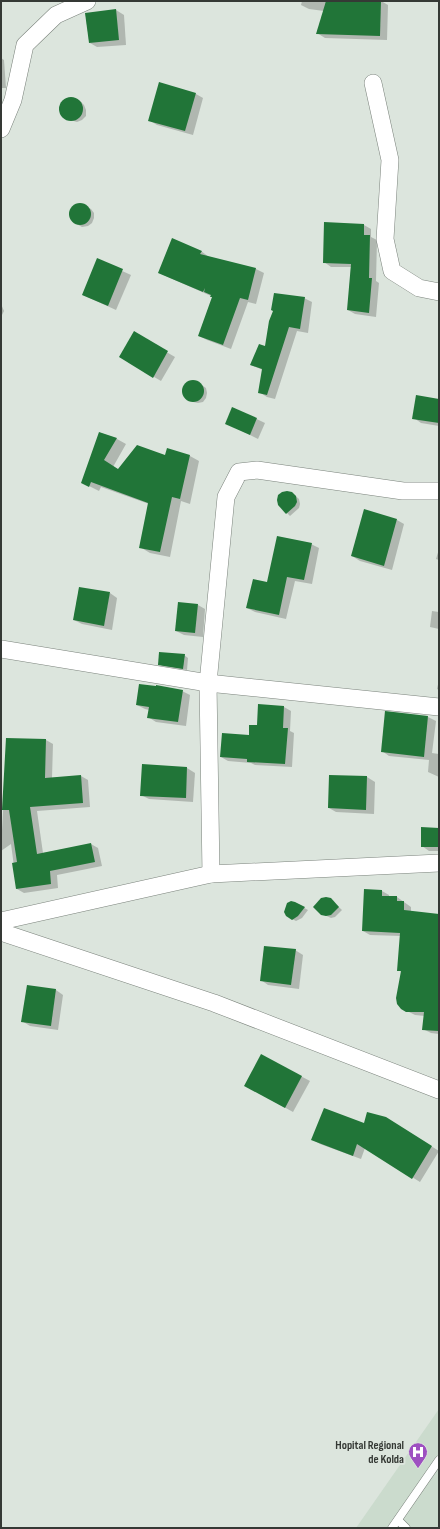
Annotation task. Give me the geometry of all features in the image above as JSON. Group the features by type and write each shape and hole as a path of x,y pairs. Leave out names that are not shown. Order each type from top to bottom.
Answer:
{"street":[{"path":"1,129 13,100 25,45 56,15 87,1"},
{"path":"373,83 390,160 385,239 392,271 419,288 439,292"},
{"path":"211,874 208,683 226,497 239,472 257,470 403,490 439,491"},
{"path":"1,649 208,683 439,707"},
{"path":"1,921 211,874 439,863"},
{"path":"1,932 214,1003 439,1090"}],"lane":[{"path":"392,1528 439,1460"},
{"path":"398,1520 406,1528"}],"shaded area":[{"name":"Hopital Regional de Kolda","path":"439,1409 439,1528 356,1528"}],"building":[{"path":"326,1 381,1 380,36 316,34"},
{"path":"116,9 119,40 89,43 85,13"},
{"path":"159,82 196,93 185,131 148,121"},
{"path":"71,97 79,101 83,109 79,117 71,121 63,117 59,109 63,101"},
{"path":"80,203 88,206 91,214 88,222 80,225 72,222 69,214 72,206"},
{"path":"324,222 364,224 364,235 370,235 369,278 372,278 369,313 347,310 351,264 323,263"},
{"path":"172,238 202,251 200,254 256,268 248,300 240,298 223,345 198,336 212,297 204,292 205,288 203,292 158,273"},
{"path":"97,258 123,269 108,306 82,295"},
{"path":"274,293 305,297 300,329 289,327 267,395 258,393 262,369 250,365 259,344 265,346 269,321 273,311 271,310"},
{"path":"134,331 168,351 153,378 119,357"},
{"path":"193,380 201,383 204,391 201,399 193,402 185,399 182,391 185,383"},
{"path":"416,395 439,399 439,423 412,419"},
{"path":"232,407 257,418 250,435 225,424"},
{"path":"99,432 117,438 104,460 118,469 137,445 165,455 167,448 190,455 180,499 172,497 160,552 139,548 148,503 91,482 89,487 81,483"},
{"path":"287,491 292,492 296,496 297,502 295,506 286,514 278,505 277,500 278,495"},
{"path":"364,509 397,519 384,566 351,556"},
{"path":"277,536 312,543 304,580 287,577 279,615 246,608 253,579 267,582"},
{"path":"79,587 110,592 104,626 73,620"},
{"path":"178,602 198,604 195,633 175,631"},
{"path":"159,652 185,654 183,669 158,665"},
{"path":"139,684 156,685 183,690 178,722 147,718 149,707 136,705"},
{"path":"258,704 284,706 283,728 288,728 285,764 247,762 247,759 220,757 222,733 249,735 249,725 257,725"},
{"path":"385,711 428,716 424,757 381,752"},
{"path":"6,738 46,739 45,778 81,775 83,803 30,807 37,854 91,843 95,862 50,871 51,884 16,889 12,863 17,862 9,810 2,810"},
{"path":"142,764 187,767 186,798 140,796"},
{"path":"329,775 367,776 366,810 328,808"},
{"path":"421,827 439,828 439,847 421,847"},
{"path":"364,889 382,890 382,896 397,896 397,901 404,901 404,910 439,914 439,1031 422,1030 424,1012 406,1012 397,1004 396,998 401,971 397,971 400,933 362,931"},
{"path":"321,898 331,898 339,907 331,915 326,916 321,915 313,907"},
{"path":"291,901 305,907 298,916 292,920 286,916 284,912 287,903"},
{"path":"264,946 296,949 291,985 260,981"},
{"path":"27,985 56,989 51,1026 21,1022"},
{"path":"261,1054 302,1076 285,1108 244,1086"},
{"path":"324,1108 364,1123 367,1112 386,1117 432,1146 412,1179 357,1144 353,1156 311,1140"}],"place":[{"name":"Hopital Regional de Kolda","path":"418,1469"}]}
